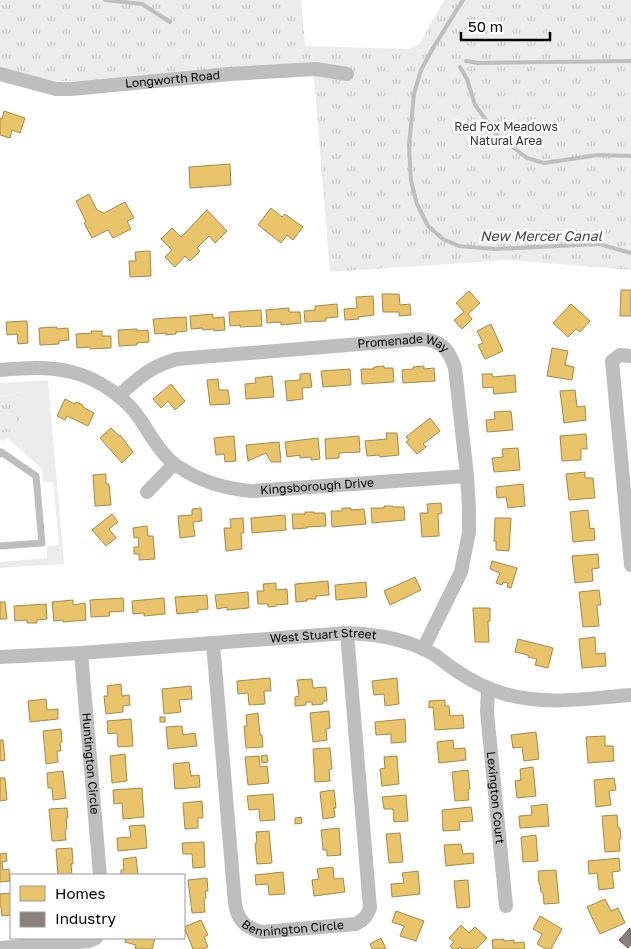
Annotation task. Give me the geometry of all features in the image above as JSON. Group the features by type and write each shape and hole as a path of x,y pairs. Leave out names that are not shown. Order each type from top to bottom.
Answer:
{"street":[{"name":"Longworth Road","path":"0,74 56,89 71,89 230,74 316,69 347,74"},
{"name":"Promenade Way","path":"118,396 152,368 177,360 418,339 429,339 445,348 452,357 455,368 467,476 468,532 461,572 423,649"},
{"path":"631,356 620,355 612,361 631,565"},
{"name":"Kingsborough Drive","path":"0,370 31,367 51,368 72,372 102,385 118,396 132,410 142,421 154,442 174,464 199,479 234,490 252,491 467,476"},
{"path":"148,492 174,464"},
{"name":"West Stuart Street","path":"0,657 81,653 347,633 369,634 407,642 436,656 456,671 488,688 522,698 539,700 577,699 631,695"},
{"name":"Bennington Circle","path":"213,643 235,904 240,918 246,925 262,932 356,924 363,921 368,915 370,908 347,633"},
{"name":"Huntington Circle","path":"81,653 100,874"},
{"name":"Lexington Court","path":"488,688 487,712 506,906"},
{"path":"0,948 89,941 94,939"}],"lane":[{"path":"0,454 1,452 36,476 42,543 0,546"}],"green space":[{"name":"Red Fox Meadows Natural Area","path":"0,0 301,0 305,46 409,49 419,44 444,0 631,0 631,270 508,260 330,272 314,78 310,63 94,81 56,81 31,77 0,67"},
{"path":"48,380 64,564 0,568 0,562 47,558 47,546 59,545 53,482 43,482 42,469 7,438 3,442 0,439 0,433 9,432 18,394 0,396 0,383"},
{"path":"18,394 20,419 9,432 0,433 0,396"}],"building: Homes":[{"path":"4,111 25,118 20,133 12,130 10,138 0,135 0,118 2,119"},
{"path":"230,164 231,185 190,188 189,167"},
{"path":"89,194 97,210 104,213 125,202 134,218 127,221 131,229 113,238 108,230 92,238 76,201"},
{"path":"271,208 282,217 285,214 303,227 293,240 287,235 281,243 258,225"},
{"path":"207,210 227,231 215,243 209,236 197,248 200,251 190,261 185,256 175,267 165,257 172,250 161,239 172,228 181,237"},
{"path":"150,251 151,276 130,277 129,261 136,261 135,252"},
{"path":"621,290 631,290 631,316 620,316"},
{"path":"469,291 480,303 468,314 472,319 462,329 454,320 464,312 456,303"},
{"path":"382,294 399,294 400,305 410,304 411,315 399,316 399,312 383,312"},
{"path":"373,296 374,315 345,320 344,309 357,308 356,297"},
{"path":"337,304 338,317 326,318 326,321 305,322 304,311 315,310 315,306"},
{"path":"571,304 590,321 580,332 576,329 568,337 553,323"},
{"path":"289,308 289,312 300,312 301,323 281,325 281,322 267,323 266,310"},
{"path":"261,310 262,326 230,326 229,312"},
{"path":"213,314 213,318 224,317 225,330 191,329 190,316"},
{"path":"186,317 187,331 166,335 166,333 155,334 153,319"},
{"path":"27,321 28,343 18,344 17,334 7,335 6,322"},
{"path":"491,324 503,351 485,359 478,345 483,343 477,331"},
{"path":"57,327 57,329 68,328 69,340 59,341 59,344 40,345 39,328"},
{"path":"137,329 137,331 148,330 149,342 119,346 118,330"},
{"path":"91,331 102,331 102,336 111,336 111,348 77,348 76,334 92,333"},
{"path":"552,348 568,351 565,365 574,367 572,380 547,376"},
{"path":"384,366 384,368 393,368 394,382 362,384 361,369 374,369 374,367"},
{"path":"424,366 424,369 434,368 435,381 403,383 402,370"},
{"path":"350,369 351,385 323,387 321,371"},
{"path":"310,373 312,387 302,388 303,399 287,401 285,381 300,380 300,374"},
{"path":"482,374 492,374 493,377 515,375 516,392 494,394 493,387 483,388"},
{"path":"272,376 274,397 246,399 245,384 256,383 255,378"},
{"path":"218,379 219,390 228,390 230,404 210,405 207,380"},
{"path":"171,384 185,401 175,410 168,401 161,408 153,399"},
{"path":"575,390 577,407 585,406 586,420 564,423 560,391"},
{"path":"65,399 75,404 76,402 83,405 83,407 94,413 88,426 67,416 65,420 57,416"},
{"path":"511,411 513,430 487,432 486,420 495,419 494,412"},
{"path":"430,418 440,431 423,444 426,447 417,454 406,442 409,440 406,437"},
{"path":"111,428 120,435 133,452 122,463 100,438"},
{"path":"386,433 397,433 399,455 367,456 365,441 387,439"},
{"path":"586,434 587,449 581,449 581,460 562,461 560,436"},
{"path":"234,436 236,461 225,462 224,454 216,455 214,438"},
{"path":"359,436 360,452 339,453 339,458 326,459 325,439"},
{"path":"318,438 320,459 311,460 311,457 300,458 300,455 287,457 285,442"},
{"path":"279,442 281,462 271,462 266,453 248,461 246,445"},
{"path":"518,448 520,470 494,472 492,458 503,457 502,449"},
{"path":"585,472 585,478 593,478 595,498 569,500 566,474"},
{"path":"106,474 106,484 109,484 111,505 95,506 93,475"},
{"path":"523,484 525,506 508,508 506,497 497,498 496,487"},
{"path":"441,503 442,513 438,514 439,536 422,537 420,513 428,513 427,504"},
{"path":"384,506 404,507 405,520 372,523 371,508 384,508"},
{"path":"201,508 202,521 193,522 195,536 180,538 178,516 192,515 192,509"},
{"path":"342,508 351,508 351,510 364,509 366,524 332,527 331,511 342,511"},
{"path":"588,510 590,529 594,528 595,540 573,542 570,512"},
{"path":"305,512 325,513 326,526 293,529 292,514 305,514"},
{"path":"112,514 118,522 109,529 116,538 106,546 92,530"},
{"path":"285,515 286,530 252,533 251,518"},
{"path":"243,518 244,533 241,533 242,549 226,551 224,528 231,528 230,519"},
{"path":"495,518 511,518 509,551 496,550 496,541 494,541"},
{"path":"147,526 148,536 153,536 155,559 139,560 139,554 134,554 134,547 139,547 138,537 134,538 133,528"},
{"path":"598,554 599,568 592,569 593,581 575,583 572,556"},
{"path":"492,561 517,568 511,588 507,587 508,583 503,582 502,585 496,583 500,573 490,569"},
{"path":"415,577 421,590 390,605 384,591"},
{"path":"328,581 329,595 316,596 316,599 296,602 295,584"},
{"path":"366,582 367,597 336,600 335,585"},
{"path":"276,583 276,590 287,589 288,604 268,607 268,604 258,604 257,591 264,591 263,584"},
{"path":"599,590 601,605 597,605 599,626 583,627 579,592"},
{"path":"248,592 249,608 227,610 227,607 217,609 215,595"},
{"path":"207,595 208,609 177,614 175,597"},
{"path":"123,598 124,611 109,612 110,616 91,617 90,600"},
{"path":"164,598 165,614 144,616 144,613 133,614 132,601"},
{"path":"73,600 73,605 85,603 86,620 54,621 52,602"},
{"path":"0,602 5,602 7,619 0,619"},
{"path":"46,604 47,619 37,620 37,623 27,623 27,620 15,621 14,606"},
{"path":"473,608 490,608 490,621 488,621 489,642 475,642"},
{"path":"595,637 596,654 605,653 606,666 582,668 579,639"},
{"path":"518,639 553,648 548,668 535,665 537,659 515,652"},
{"path":"270,678 271,691 264,691 265,704 249,705 248,693 238,694 237,681"},
{"path":"397,678 399,704 385,706 384,694 374,695 372,681"},
{"path":"312,679 313,688 326,687 327,701 323,701 323,704 312,705 312,702 306,702 306,705 295,706 295,697 299,696 297,680"},
{"path":"121,684 122,696 129,695 130,705 123,706 123,712 106,714 104,696 108,696 107,686"},
{"path":"191,686 192,699 179,700 181,712 164,714 162,689"},
{"path":"46,699 47,710 58,709 58,719 30,722 28,701"},
{"path":"445,700 445,706 449,706 450,716 463,715 464,728 435,730 433,707 429,708 429,701"},
{"path":"329,711 330,728 326,729 327,740 313,742 310,713"},
{"path":"258,713 263,747 246,748 244,726 247,726 246,715"},
{"path":"160,717 165,717 165,722 160,722"},
{"path":"131,719 133,746 118,747 117,733 108,734 107,721"},
{"path":"405,719 406,742 391,743 391,734 376,735 375,722"},
{"path":"182,726 183,735 195,733 197,746 168,749 166,727"},
{"path":"61,729 62,742 60,743 61,751 57,751 58,762 46,764 43,731"},
{"path":"536,732 539,759 524,761 522,747 513,748 511,735"},
{"path":"605,736 605,746 613,746 614,761 588,763 586,737"},
{"path":"0,740 3,740 5,760 0,761"},
{"path":"453,740 454,749 465,748 466,760 439,763 437,742"},
{"path":"330,748 332,769 329,770 330,781 315,782 313,749"},
{"path":"125,754 127,781 112,783 110,756"},
{"path":"267,755 268,762 262,763 261,756"},
{"path":"259,756 260,767 267,766 269,783 248,785 245,757"},
{"path":"397,756 399,784 382,786 380,769 385,768 384,757"},
{"path":"189,762 191,776 199,775 200,787 175,789 173,764"},
{"path":"533,767 536,796 517,798 515,781 521,780 520,769"},
{"path":"468,770 469,800 455,801 452,772"},
{"path":"63,771 66,798 53,800 52,788 48,788 47,773"},
{"path":"0,778 5,778 7,800 0,801"},
{"path":"614,778 616,790 609,791 611,805 596,807 594,780"},
{"path":"142,788 144,817 123,819 122,803 114,804 113,790"},
{"path":"334,790 335,817 323,819 320,792"},
{"path":"273,794 275,820 260,821 259,809 249,810 247,796"},
{"path":"406,795 408,821 394,822 393,809 384,809 382,797"},
{"path":"202,801 203,818 198,818 198,828 185,829 183,803"},
{"path":"547,804 549,826 520,828 519,816 532,815 531,806"},
{"path":"471,807 473,821 459,822 460,830 443,831 442,810"},
{"path":"67,808 66,840 52,841 49,809"},
{"path":"617,815 621,839 619,839 620,851 605,852 602,816"},
{"path":"301,817 302,823 295,824 295,818"},
{"path":"145,825 147,848 118,851 117,838 131,837 129,826"},
{"path":"339,828 341,855 327,856 327,850 323,850 321,830"},
{"path":"269,831 272,863 257,864 256,832"},
{"path":"400,833 403,862 389,863 386,834"},
{"path":"536,835 538,861 523,862 521,837"},
{"path":"204,842 205,867 193,868 192,854 183,854 182,843"},
{"path":"461,844 463,854 473,853 474,863 446,866 444,845"},
{"path":"72,848 72,874 58,874 56,849"},
{"path":"6,853 7,861 2,862 3,870 9,869 10,881 0,882 0,854"},
{"path":"136,857 138,874 121,874 121,870 124,870 123,859"},
{"path":"619,858 620,871 612,872 614,888 599,890 597,873 589,874 588,861"},
{"path":"333,867 334,879 343,878 345,892 314,896 312,880 319,879 317,869"},
{"path":"556,870 559,903 544,904 538,871"},
{"path":"418,871 420,894 392,897 391,884 404,883 402,873"},
{"path":"283,872 285,894 269,895 268,884 256,885 255,875"},
{"path":"207,878 208,891 205,891 206,898 204,899 205,912 192,913 188,880"},
{"path":"468,880 470,907 457,908 454,881"},
{"path":"10,893 10,915 2,916 0,894"},
{"path":"605,899 611,911 618,908 625,923 600,934 587,907"},
{"path":"396,911 424,921 416,941 400,936 404,926 392,922"},
{"path":"540,916 562,929 551,949 546,949 537,944 542,934 533,929"},
{"path":"201,920 208,935 204,937 208,947 193,949 185,927"},
{"path":"461,925 469,933 475,927 487,938 476,949 462,949 460,947 453,949 450,946 454,942 449,938"},
{"path":"381,938 386,949 372,949 370,944"},
{"path":"126,939 155,939 152,949 135,949 136,945 125,942"},
{"path":"504,939 504,941 514,940 514,943 524,942 525,949 493,949 492,940"}],"building: Industry":[{"path":"630,928 631,944 628,948 619,940"}],"waterway":[{"path":"105,0 142,4 170,22"},
{"name":"New Mercer Canal","path":"463,0 421,70 414,94 409,146 411,181 417,204 428,226 443,239 459,246 495,249 599,244 631,253"},
{"path":"466,61 478,63 631,61"},
{"path":"460,67 467,79 475,105 497,135 527,158 544,163 598,155 631,156"}]}
